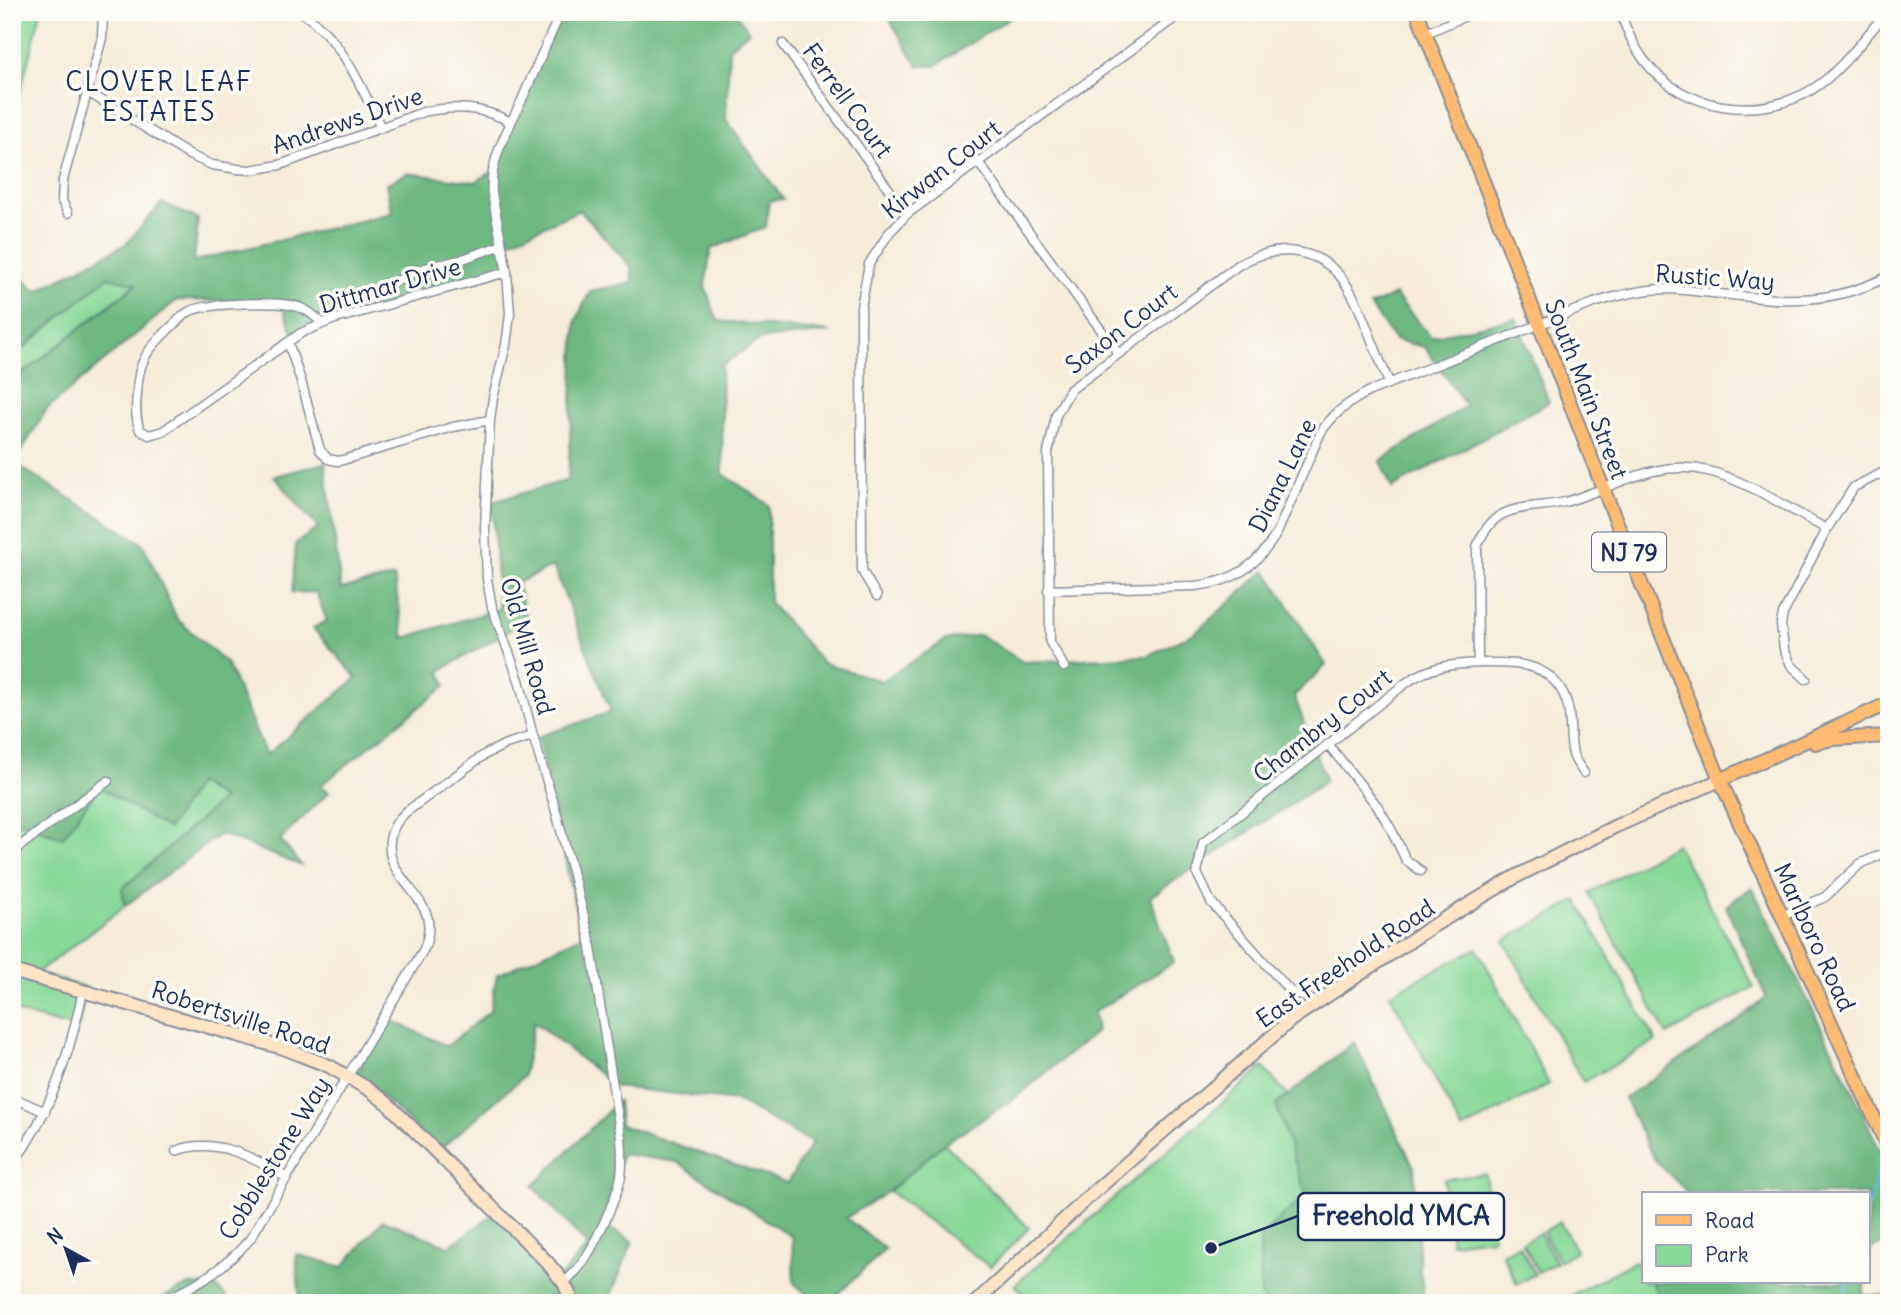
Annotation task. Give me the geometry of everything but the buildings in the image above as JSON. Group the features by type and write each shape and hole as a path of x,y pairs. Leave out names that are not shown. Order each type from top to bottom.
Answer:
{"main road":[{"name":"South Main Street","path":"1417,12 1720,780"},
{"path":"1720,780 1889,703"},
{"path":"1791,748 1833,739 1889,736"},
{"name":"Marlboro Road","path":"1720,780 1889,1150"},
{"name":"East Freehold Road","path":"975,1303 1095,1191 1292,1019 1431,927 1517,876 1604,831 1720,780"},
{"name":"Robertsville Road","path":"12,971 283,1048 329,1066 370,1090 402,1118 547,1262 564,1283 573,1303"}],"street":[{"path":"68,213 62,201 63,180 102,38 103,12"},
{"path":"301,12 323,29 339,47 381,128"},
{"name":"Old Mill Road","path":"561,12 498,150 491,184 510,298 509,326 490,420 485,528 487,579 492,607 519,680 589,935 622,1151 621,1177 612,1206 584,1260 564,1283"},
{"name":"Kirwan Court","path":"877,596 862,571 860,307 869,264 889,233 907,214 1183,12"},
{"path":"1426,33 1475,12"},
{"path":"1620,12 1633,45 1659,76 1693,98 1737,108 1773,105 1791,100 1814,88 1834,72 1887,12"},
{"name":"Ferrell Court","path":"783,44 907,214"},
{"name":"Andrews Drive","path":"88,92 184,152 212,165 250,170 280,165 423,112 453,107 488,112 511,122"},
{"path":"978,162 1118,353"},
{"path":"365,298 418,270 460,261 502,245"},
{"name":"Saxon Court","path":"1064,667 1050,642 1048,453 1056,415 1070,390 1247,260 1271,252 1295,252 1321,261 1335,270 1356,299 1389,383"},
{"name":"Dittmar Drive","path":"323,323 307,311 293,306 238,304 200,308 184,315 153,345 143,359 139,371 137,398 140,430 149,435 163,430 301,333 323,323 507,272"},
{"name":"Rustic Way","path":"1539,324 1594,303 1645,291 1681,289 1778,300 1804,300 1847,293 1889,276"},
{"name":"Diana Lane","path":"1048,590 1209,585 1236,575 1264,552 1277,533 1326,425 1334,415 1354,399 1389,383 1539,324"},
{"path":"288,342 320,450 328,459 338,461 453,427 490,420"},
{"path":"1478,663 1478,547 1488,527 1502,515 1514,510 1568,501 1655,470 1673,468 1707,471 1739,482 1828,529"},
{"path":"1806,679 1791,665 1784,649 1781,624 1788,603 1854,486 1884,472 1889,473"},
{"name":"Chambry Court","path":"1317,1002 1290,991 1211,902 1197,873 1203,843 1417,675 1438,666 1521,663 1542,671 1563,693 1570,715 1573,755 1584,773"},
{"name":"Cobblestone Way","path":"161,1303 212,1275 239,1253 250,1239 424,949 429,931 428,919 423,906 392,861 390,843 395,825 407,812 484,755 506,744 533,736"},
{"path":"1328,744 1378,807 1406,860 1421,871"},
{"path":"12,852 108,781"},
{"path":"1782,916 1825,897 1860,864 1889,851"},
{"path":"12,1165 36,1130 54,1094 66,1060 83,991"},
{"path":"1290,991 1292,1019"},
{"path":"12,1097 45,1112"},
{"path":"176,1151 190,1146 207,1145 254,1159 287,1178"}],"green space":[{"path":"12,12 41,12 12,124"},
{"path":"564,12 735,12 749,31 729,48 726,119 783,199 769,201 766,227 711,249 705,287 718,321 832,332 761,339 721,366 723,474 769,505 769,602 823,663 881,681 946,640 980,635 1023,662 1147,656 1195,633 1266,570 1326,665 1294,696 1326,781 1150,897 1174,962 1094,1012 1097,1031 1014,1099 944,1143 889,1191 846,1218 885,1249 829,1303 817,1303 794,1283 792,1237 677,1162 622,1154 601,1224 633,1241 608,1303 574,1303 570,1290 537,1303 300,1303 296,1254 343,1267 383,1220 449,1246 494,1214 560,1277 588,1246 533,1186 618,1101 620,1125 787,1183 812,1143 737,1101 616,1087 534,1022 523,1077 439,1150 357,1073 387,1018 447,1046 490,1011 497,975 582,936 537,737 611,712 553,566 517,583 527,620 440,671 446,686 321,785 329,792 280,840 302,866 220,834 125,906 122,889 223,799 198,783 168,829 99,787 62,838 12,819 12,382 137,284 108,277 23,348 12,343 12,269 37,291 126,244 162,203 198,219 194,261 392,213 386,184 407,173 475,182 493,171 541,50","holes":["580,210 631,267 633,283 590,291 576,321 568,480 492,502 499,609 404,638 394,577 341,589 325,463 274,476 318,528 296,543 292,593 316,592 327,621 313,628 357,678 266,755 227,664 177,619 143,544 14,463 47,409 177,300 300,302 282,306 294,335 509,269 506,243"]},
{"path":"885,12 1019,12 935,66 918,66"},
{"path":"108,277 137,283 12,382 12,343 23,348"},
{"path":"1395,295 1431,337 1516,318 1549,402 1392,488 1380,461 1466,406 1425,347 1395,340 1370,306"},
{"path":"198,783 223,800 123,888 125,906 37,973 87,988 78,1029 12,1011 12,819 62,838 99,787"},
{"path":"1676,844 1754,987 1667,1035 1589,893"},
{"path":"1752,887 1889,1170 1889,1241 1871,1249 1870,1255 1870,1192 1686,1192 1654,1159 1624,1098 1739,1020 1766,997 1726,906"},
{"path":"1577,900 1656,1041 1583,1082 1504,941"},
{"path":"1477,948 1549,1084 1462,1130 1390,994"},
{"path":"1354,1042 1414,1167 1420,1272 1424,1295 1435,1303 1267,1303 1261,1296 1260,1237 1306,1195 1276,1105"},
{"path":"1263,1067 1382,1203 1359,1303 1034,1303 1015,1285"},
{"path":"944,1143 1029,1228 990,1267 889,1191"},
{"path":"1485,1174 1493,1238 1451,1243 1444,1179"},
{"path":"1560,1222 1576,1251 1559,1261 1543,1232"},
{"path":"1540,1233 1556,1263 1538,1272 1522,1243"},
{"path":"1519,1245 1535,1274 1517,1284 1502,1254"},
{"path":"1635,1261 1642,1268 1642,1284 1652,1284 1663,1303 1557,1303"},
{"path":"1652,1284 1865,1284 1863,1295 1889,1295 1889,1303 1663,1303"},
{"path":"189,1285 216,1286 232,1303 152,1303"}],"waterway":[{"path":"1870,1201 1881,1163 1884,1161"},
{"path":"1844,1303 1847,1284"}],"place":[{"name":"Freehold YMCA","path":"1211,1248"}],"district":[{"name":"CLOVER LEAF ESTATES","path":"159,96"}]}
